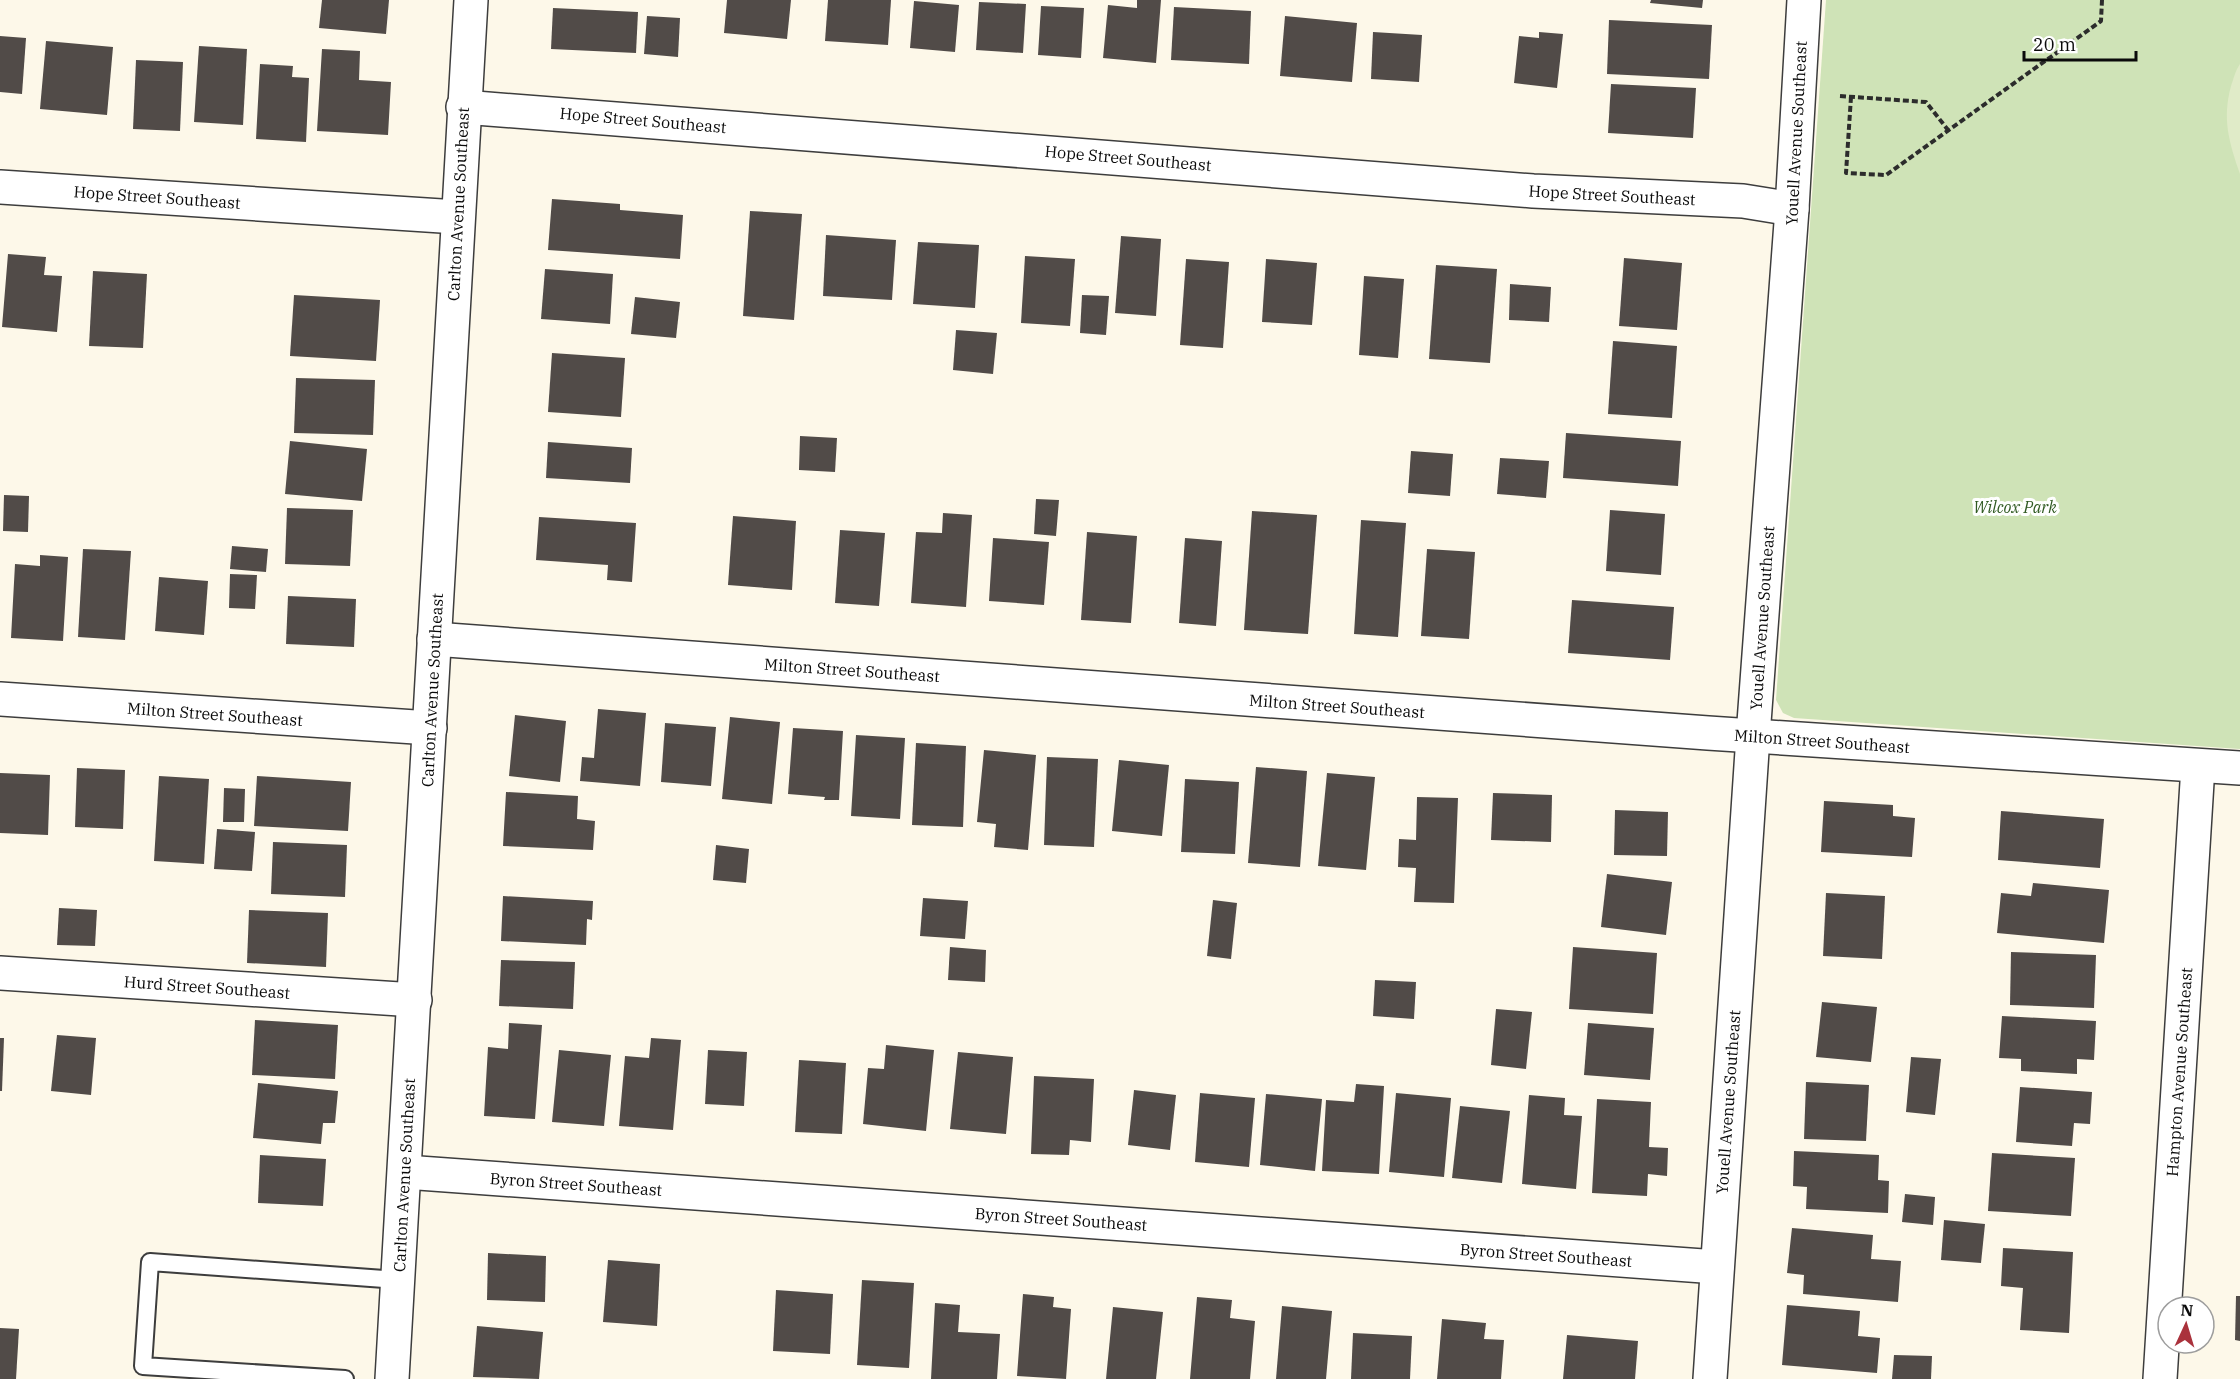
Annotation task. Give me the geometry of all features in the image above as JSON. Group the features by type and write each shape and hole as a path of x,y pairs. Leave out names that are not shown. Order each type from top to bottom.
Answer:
{"street":[{"name":"Carlton Avenue Southeast","path":"392,1379 415,1000 463,107 471,0"},
{"name":"Youell Avenue Southeast","path":"1710,1379 1753,736 1792,209 1804,0"},
{"name":"Hope Street Southeast","path":"463,107 1533,190 1743,201 1792,209"},
{"name":"Hope Street Southeast","path":"0,187 457,217"},
{"name":"Milton Street Southeast","path":"434,639 1753,736 2240,768"},
{"name":"Milton Street Southeast","path":"0,699 430,728"},
{"name":"Hampton Avenue Southeast","path":"2160,1379 2198,766"},
{"name":"Hurd Street Southeast","path":"0,973 415,1000"},
{"name":"Byron Street Southeast","path":"405,1172 1717,1267"}],"lane":[{"path":"345,1379 142,1372 150,1262 398,1280"}],"path":[{"path":"1851,97 1846,173 1886,175 2101,21 2102,0"},
{"path":"1840,96 1926,102 1948,130"}],"green space":[{"name":"Wilcox Park","path":"1826,0 2240,0 2240,749 1794,718 1783,713 1776,700"},
{"path":"2240,64 2240,174 2230,141 2227,109 2231,86"}],"building":[{"path":"322,0 389,0 386,34 319,28"},
{"path":"727,0 791,0 787,39 724,33"},
{"path":"828,0 891,0 888,45 825,41"},
{"path":"1137,0 1161,0 1156,63 1103,58 1108,5 1137,8"},
{"path":"1651,0 1703,0 1702,8 1650,3"},
{"path":"914,1 959,5 955,52 910,48"},
{"path":"979,2 1026,4 1023,53 976,50"},
{"path":"1041,6 1084,8 1081,58 1038,55"},
{"path":"1174,7 1251,11 1249,64 1171,60"},
{"path":"553,8 638,12 636,53 551,49"},
{"path":"647,16 680,18 678,57 644,54"},
{"path":"1285,16 1357,23 1352,82 1280,76"},
{"path":"1609,20 1712,25 1709,79 1607,74"},
{"path":"1373,32 1422,35 1419,82 1371,79"},
{"path":"1539,32 1563,34 1557,88 1514,83 1519,36 1539,38"},
{"path":"0,36 26,38 22,94 0,92"},
{"path":"46,41 113,47 107,115 40,109"},
{"path":"199,46 247,49 243,125 194,122"},
{"path":"322,49 360,51 359,80 391,82 388,135 317,131"},
{"path":"136,60 183,62 180,131 133,129"},
{"path":"260,64 293,66 292,77 309,78 306,142 256,139"},
{"path":"1611,84 1696,88 1693,138 1608,133"},
{"path":"552,199 620,204 620,210 683,215 680,259 548,250"},
{"path":"750,211 802,214 794,320 743,316"},
{"path":"826,235 896,240 892,300 823,296"},
{"path":"1121,236 1161,239 1156,316 1115,313"},
{"path":"918,242 979,245 975,308 913,304"},
{"path":"8,254 46,257 44,275 62,276 57,332 2,327"},
{"path":"1025,256 1075,259 1070,326 1021,323"},
{"path":"1624,258 1682,263 1677,330 1619,326"},
{"path":"1186,259 1229,262 1223,348 1180,345"},
{"path":"1266,259 1317,263 1312,325 1262,322"},
{"path":"1436,265 1497,269 1490,363 1429,359"},
{"path":"545,269 613,274 610,324 541,319"},
{"path":"93,271 147,274 143,348 89,346"},
{"path":"1364,276 1404,279 1398,358 1359,355"},
{"path":"1510,284 1551,287 1549,322 1509,320"},
{"path":"294,295 380,300 376,361 290,356"},
{"path":"1082,295 1109,296 1106,335 1080,333"},
{"path":"635,297 680,302 676,338 631,334"},
{"path":"956,330 997,333 993,374 953,370"},
{"path":"1613,341 1677,346 1672,418 1608,414"},
{"path":"552,353 625,358 621,417 548,412"},
{"path":"296,378 375,380 373,435 294,433"},
{"path":"1566,433 1681,441 1678,486 1563,478"},
{"path":"800,436 837,438 835,472 799,470"},
{"path":"290,441 367,449 362,501 285,494"},
{"path":"548,442 632,448 630,483 546,478"},
{"path":"1411,451 1453,454 1450,496 1408,493"},
{"path":"1500,458 1549,461 1546,498 1497,494"},
{"path":"4,495 29,496 28,532 3,531"},
{"path":"1036,499 1059,500 1056,536 1034,534"},
{"path":"287,508 353,510 350,566 285,564"},
{"path":"1610,510 1665,514 1661,575 1606,571"},
{"path":"1252,511 1317,515 1308,634 1244,630"},
{"path":"943,513 972,515 966,607 911,603 916,532 942,533"},
{"path":"733,516 796,521 792,590 728,585"},
{"path":"539,517 636,523 632,582 607,580 608,565 536,560"},
{"path":"1361,520 1406,523 1398,637 1354,634"},
{"path":"840,530 885,533 879,606 835,603"},
{"path":"1087,532 1137,536 1131,623 1081,620"},
{"path":"993,538 1049,542 1044,605 989,601"},
{"path":"1185,538 1222,541 1216,626 1179,623"},
{"path":"232,546 268,549 266,572 230,569"},
{"path":"83,549 131,551 125,640 78,637"},
{"path":"1427,549 1475,552 1469,639 1421,636"},
{"path":"40,555 68,557 63,641 11,638 15,564 40,566"},
{"path":"230,574 257,575 255,609 229,608"},
{"path":"159,577 208,581 204,635 155,631"},
{"path":"288,596 356,599 354,647 286,644"},
{"path":"1572,600 1674,607 1670,660 1568,653"},
{"path":"598,709 646,713 640,786 580,781 582,757 594,758"},
{"path":"515,715 566,721 560,782 509,776"},
{"path":"730,717 780,722 772,804 722,799"},
{"path":"665,723 716,727 711,786 661,782"},
{"path":"793,728 843,731 839,800 788,794"},
{"path":"856,735 905,738 900,819 851,816"},
{"path":"916,743 966,746 963,827 912,825"},
{"path":"984,750 1036,755 1028,850 994,847 996,824 977,822"},
{"path":"1047,757 1098,759 1094,847 1044,845"},
{"path":"1119,760 1169,765 1162,836 1112,831"},
{"path":"1256,767 1307,771 1300,867 1248,863"},
{"path":"77,768 125,770 123,829 75,827"},
{"path":"0,773 50,775 48,835 0,833"},
{"path":"1327,773 1375,777 1366,870 1318,866"},
{"path":"159,776 209,779 204,864 154,861"},
{"path":"257,776 351,782 348,831 254,826"},
{"path":"1185,779 1239,782 1235,854 1181,852"},
{"path":"224,788 245,789 244,822 223,822"},
{"path":"506,792 578,796 577,819 595,821 593,850 503,846"},
{"path":"1493,793 1552,795 1551,842 1491,840"},
{"path":"1417,797 1458,798 1454,903 1414,902 1416,868 1398,867 1399,839 1416,840"},
{"path":"1824,801 1893,805 1893,816 1915,818 1912,857 1821,852"},
{"path":"1615,810 1668,812 1667,856 1614,855"},
{"path":"2001,811 2104,819 2100,868 1998,860"},
{"path":"217,829 255,832 252,871 214,869"},
{"path":"273,842 347,845 345,897 271,894"},
{"path":"716,845 749,849 746,883 713,880"},
{"path":"1607,874 1672,882 1666,935 1601,927"},
{"path":"2033,883 2109,890 2104,943 1997,933 2001,893 2031,896"},
{"path":"1826,893 1885,896 1882,959 1823,956"},
{"path":"503,896 593,901 592,920 587,919 586,945 501,941"},
{"path":"923,898 968,901 965,939 920,936"},
{"path":"1213,900 1237,903 1231,959 1207,956"},
{"path":"59,908 97,910 95,946 57,945"},
{"path":"249,910 328,913 326,967 247,963"},
{"path":"950,947 986,950 985,982 948,980"},
{"path":"1573,947 1657,953 1653,1014 1569,1009"},
{"path":"2011,952 2096,955 2094,1008 2010,1005"},
{"path":"501,960 575,962 573,1009 499,1006"},
{"path":"1375,980 1416,982 1414,1019 1373,1016"},
{"path":"1822,1002 1877,1007 1871,1062 1816,1057"},
{"path":"1496,1009 1532,1012 1526,1069 1491,1065"},
{"path":"2002,1016 2096,1021 2094,1060 2077,1059 2077,1074 2021,1071 2021,1059 1999,1058"},
{"path":"255,1020 338,1025 335,1079 252,1075"},
{"path":"509,1023 542,1025 535,1119 484,1116 488,1047 508,1049"},
{"path":"1588,1023 1654,1028 1650,1080 1584,1075"},
{"path":"57,1035 96,1038 91,1095 51,1091"},
{"path":"0,1038 4,1038 2,1091 0,1091"},
{"path":"651,1038 681,1040 673,1130 619,1126 625,1056 649,1058"},
{"path":"886,1045 934,1050 926,1131 863,1124 868,1068 884,1069"},
{"path":"559,1050 611,1055 604,1126 552,1122"},
{"path":"708,1050 747,1052 744,1106 705,1104"},
{"path":"958,1052 1013,1057 1006,1134 950,1129"},
{"path":"1911,1057 1941,1059 1935,1115 1906,1112"},
{"path":"799,1060 846,1063 842,1134 795,1132"},
{"path":"1034,1076 1094,1079 1091,1142 1070,1140 1069,1155 1031,1154"},
{"path":"1806,1082 1869,1085 1866,1141 1804,1139"},
{"path":"258,1083 338,1091 335,1123 323,1123 321,1144 253,1138"},
{"path":"1356,1084 1384,1086 1379,1174 1322,1171 1326,1100 1354,1102"},
{"path":"2020,1087 2092,1092 2090,1124 2074,1123 2072,1146 2016,1142"},
{"path":"1134,1090 1176,1095 1170,1150 1128,1145"},
{"path":"1200,1093 1255,1098 1249,1167 1195,1162"},
{"path":"1396,1093 1451,1098 1444,1177 1389,1172"},
{"path":"1266,1094 1322,1099 1315,1171 1260,1165"},
{"path":"1529,1095 1565,1098 1564,1115 1582,1116 1576,1189 1522,1184"},
{"path":"1597,1099 1651,1102 1649,1147 1668,1148 1667,1176 1648,1174 1647,1196 1592,1193"},
{"path":"1460,1106 1510,1111 1502,1183 1452,1178"},
{"path":"1794,1151 1879,1155 1878,1180 1889,1181 1888,1213 1806,1209 1807,1187 1793,1186"},
{"path":"1992,1153 2075,1158 2071,1216 1988,1211"},
{"path":"260,1155 326,1159 323,1206 258,1203"},
{"path":"1905,1194 1935,1197 1933,1225 1902,1222"},
{"path":"1944,1220 1985,1224 1981,1263 1941,1260"},
{"path":"1792,1228 1873,1235 1871,1259 1901,1261 1898,1302 1803,1294 1804,1275 1787,1273"},
{"path":"2003,1248 2073,1252 2069,1333 2020,1330 2023,1288 2001,1286"},
{"path":"488,1253 546,1256 545,1302 487,1300"},
{"path":"608,1260 660,1264 657,1326 603,1322"},
{"path":"862,1280 914,1283 909,1368 857,1365"},
{"path":"776,1290 833,1294 830,1354 773,1351"},
{"path":"1023,1294 1054,1297 1053,1307 1071,1309 1066,1379 1017,1376"},
{"path":"2236,1296 2240,1296 2240,1341 2235,1340"},
{"path":"1197,1297 1232,1300 1230,1318 1255,1321 1250,1379 1190,1379"},
{"path":"935,1303 960,1305 958,1332 1000,1334 997,1379 931,1379"},
{"path":"1787,1305 1860,1311 1858,1336 1880,1338 1877,1373 1782,1365"},
{"path":"1282,1306 1332,1311 1326,1379 1276,1379"},
{"path":"1113,1307 1163,1312 1156,1379 1106,1379"},
{"path":"1442,1319 1486,1323 1484,1339 1504,1340 1501,1379 1437,1379"},
{"path":"477,1326 543,1332 539,1379 473,1377"},
{"path":"0,1328 19,1329 16,1379 0,1379"},
{"path":"1353,1333 1412,1336 1410,1379 1351,1379"},
{"path":"1567,1335 1638,1341 1635,1379 1563,1379"},
{"path":"1894,1355 1932,1356 1931,1379 1892,1379"}]}
